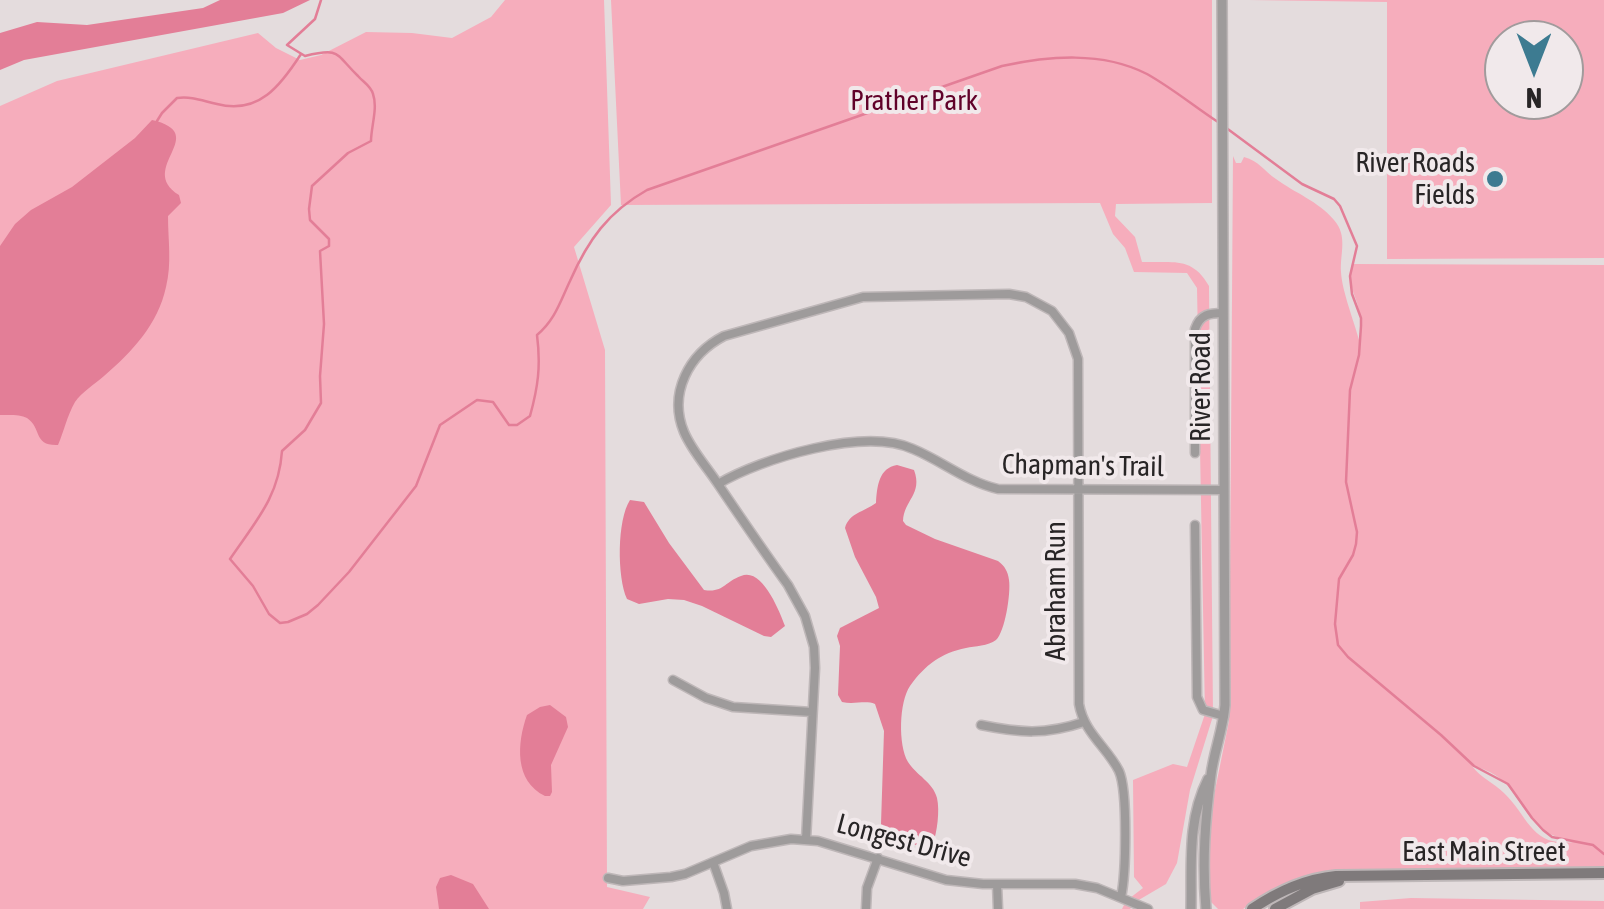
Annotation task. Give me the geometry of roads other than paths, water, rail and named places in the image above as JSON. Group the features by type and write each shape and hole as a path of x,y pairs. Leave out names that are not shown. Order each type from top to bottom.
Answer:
{"main road":[{"name":"East Main Street","path":"1252,909 1284,890 1312,880 1347,875 1603,874"},
{"name":"East Main Street","path":"1276,909 1312,889 1364,876"}],"street":[{"name":"River Road","path":"1206,909 1203,839 1211,772 1224,716 1222,0"},
{"name":"Abraham Run","path":"718,484 686,437 678,408 687,370 713,341 863,296 1009,294 1026,297 1052,310 1070,333 1079,374 1079,704 1084,722 1122,781 1121,896"},
{"path":"1195,453 1195,328 1206,314 1224,313"},
{"name":"Chapman's Trail","path":"718,484 750,467 795,453 881,442 913,449 987,487 1224,490"},
{"path":"718,484 788,585 806,616 814,647 806,840"},
{"path":"1195,525 1196,697 1203,710 1224,716"},
{"path":"673,680 733,707 812,712"},
{"path":"981,725 1014,732 1041,732 1084,722"},
{"name":"River Road","path":"1191,909 1191,840 1198,802 1211,772"},
{"name":"Longest Drive","path":"608,878 623,881 671,877 762,844 806,840 946,880 1075,884 1121,896 1134,906 1148,909"},
{"path":"866,909 878,858"},
{"path":"713,862 727,909"},
{"path":"997,884 998,909"}],"waterway":[{"path":"321,0 315,19 287,45 305,56 336,54 371,89 375,111 371,141 348,153 312,186 310,220 329,239 329,246 320,251 324,324 321,403 305,430 282,451 271,496 230,559 253,586 269,614 280,623 307,614 349,572 416,486 440,425 477,400 493,402 509,425 517,425 530,416 538,376 537,335 553,317 584,253 601,228 647,190 1002,66 1038,60 1094,59 1130,67 1156,79 1218,122"},
{"path":"157,121 177,98 232,106 257,101 277,86 301,54"},
{"path":"1225,127 1302,184 1334,199 1357,246 1350,276 1361,326 1350,390 1346,482 1357,532 1353,555 1339,579 1335,624 1338,645 1474,766 1508,784 1543,830 1552,837 1593,845 1604,854"}],"place":[{"name":"River Roads Fields","path":"1495,179"}],"park label":[{"name":"Prather Park","path":"914,101"}]}
